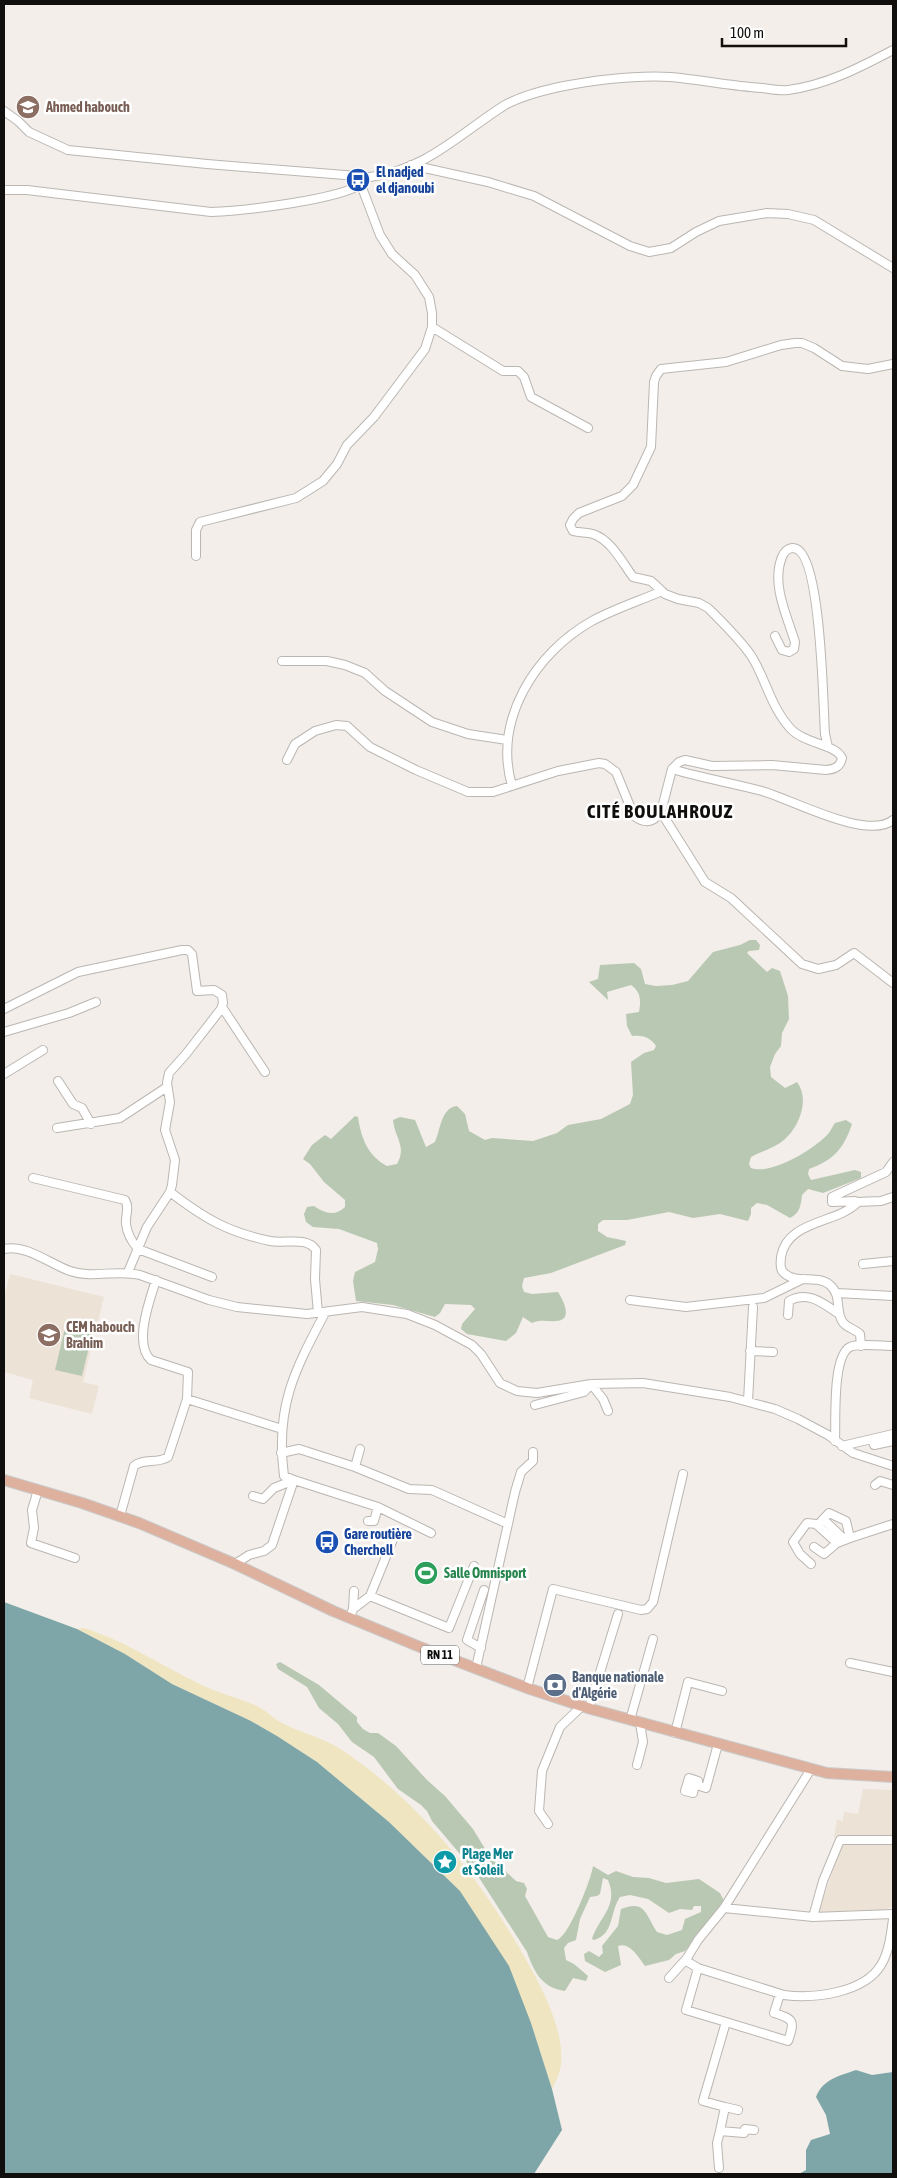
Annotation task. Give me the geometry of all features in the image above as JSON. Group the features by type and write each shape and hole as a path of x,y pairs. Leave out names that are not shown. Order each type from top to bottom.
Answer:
{"main road":[{"name":"RN 11","path":"4,1480 120,1516 235,1564 297,1595 352,1613 476,1668 527,1688 675,1733 811,1769 843,1774 893,1777"}],"street":[{"path":"4,111 29,132 50,144 68,150 207,164 370,177 388,174 411,166 451,145 506,105 524,96 558,87 633,78 670,77 786,90 811,86 849,73 893,50"},
{"path":"411,166 488,182 534,196 630,246 650,252 664,251 671,248 719,220 767,213 788,214 814,220 893,268"},
{"path":"4,190 27,190 211,212 227,212 261,208 336,193 360,185 370,177"},
{"path":"196,556 196,530 200,522 296,498 322,482 337,464 347,445 374,417 425,349 432,327 429,297 415,275 392,254 380,235 360,185"},
{"path":"432,327 503,371 518,371 524,377 532,397 588,428"},
{"path":"287,760 295,744 315,731 336,725 347,726 370,747 416,770 468,792 487,794 558,771 599,762 616,772 634,816 645,822 651,821 661,812 672,769 679,762 685,760 712,766 772,765 832,770 838,766 842,758 838,752 802,739 789,727 770,699 747,650 708,608 699,603 678,599 662,591 651,581 633,576 615,552 600,538 591,534 573,531 570,525 572,519 579,513 622,496 632,485 651,447 654,382 658,372 666,368 726,362 781,344 795,343 802,343 814,348 842,366 868,369 893,364"},
{"path":"775,636 782,650 789,652 794,649 795,642 779,590 778,575 782,555 788,549 794,548 800,551 804,557 816,593 821,647 825,734 828,747"},
{"path":"512,786 507,762 507,740 512,717 521,695 550,651 592,621 662,591"},
{"path":"282,662 327,661 345,665 365,673 384,691 432,722 468,734 507,740"},
{"path":"672,769 764,791 835,819 874,826 884,825 893,820"},
{"path":"661,812 705,882 731,898 802,964 818,969 836,965 854,953 893,983"},
{"path":"4,1009 80,971 184,950 188,950 192,954 197,990 199,992 214,990 219,992 223,998 222,1007 190,1050 169,1073 167,1086 170,1102 165,1130 175,1160 170,1192 147,1227 128,1272"},
{"path":"4,1032 69,1013 96,1002"},
{"path":"222,1007 265,1072"},
{"path":"4,1074 43,1050"},
{"path":"58,1081 73,1104 82,1108 91,1124"},
{"path":"57,1128 120,1118 167,1086"},
{"path":"893,1162 886,1172 831,1200 832,1202 881,1201 893,1197"},
{"path":"33,1178 125,1200 128,1206 126,1223 128,1232 138,1249 212,1277"},
{"path":"170,1192 195,1212 216,1224 272,1241 308,1242 316,1250 315,1279 322,1313 292,1378 282,1429 281,1453 291,1491 272,1545 264,1551 250,1555 235,1564"},
{"path":"857,1202 856,1205 838,1215 811,1224 791,1238 782,1254 780,1267 783,1272 794,1278 824,1282 832,1286 837,1293 839,1314 846,1326 860,1334 861,1346"},
{"path":"4,1249 18,1249 77,1273 128,1272 224,1304 298,1314 322,1313 362,1307 421,1318 472,1345 481,1354 500,1383 517,1391 537,1393 591,1384 657,1384 748,1401 815,1427 853,1453 893,1466"},
{"path":"863,1264 893,1262"},
{"path":"630,1300 686,1307 752,1300 773,1295 803,1279"},
{"path":"120,1516 134,1466 138,1463 160,1461 168,1457 187,1399 188,1372 151,1360 144,1348 144,1325 156,1280"},
{"path":"837,1293 893,1296"},
{"path":"788,1315 789,1302 805,1296 822,1303 839,1314"},
{"path":"748,1401 753,1307"},
{"path":"838,1444 838,1365 843,1353 854,1345 893,1346"},
{"path":"750,1351 773,1352"},
{"path":"535,1404 584,1392 591,1384"},
{"path":"591,1384 603,1399 608,1411"},
{"path":"187,1399 282,1429"},
{"path":"838,1444 893,1434"},
{"path":"872,1439 874,1445 893,1441"},
{"path":"355,1467 360,1448"},
{"path":"281,1453 298,1449 355,1467 409,1489 432,1490 508,1524"},
{"path":"476,1668 521,1472 531,1465 533,1452"},
{"path":"527,1688 553,1589 641,1610 650,1606 653,1602 683,1474"},
{"path":"253,1496 263,1499 274,1488 288,1480 378,1507 431,1533"},
{"path":"875,1486 880,1481 893,1485"},
{"path":"38,1490 32,1510 34,1528 31,1543 75,1558"},
{"path":"368,1521 374,1521 378,1507"},
{"path":"821,1522 829,1513 846,1521 844,1540"},
{"path":"811,1564 800,1554 793,1541 807,1523 821,1522 844,1540"},
{"path":"814,1547 824,1554 844,1540 893,1524"},
{"path":"352,1613 370,1596 396,1532"},
{"path":"370,1596 448,1628 474,1566"},
{"path":"480,1648 467,1640 484,1590"},
{"path":"352,1613 354,1591"},
{"path":"548,1824 539,1811 542,1771 560,1727 585,1707 618,1614"},
{"path":"630,1720 653,1639"},
{"path":"850,1663 893,1672"},
{"path":"675,1733 688,1682 722,1691"},
{"path":"637,1765 642,1742 640,1723"},
{"path":"697,1785 706,1788 718,1744"},
{"path":"669,1978 688,1958 698,1940 724,1908 811,1769"},
{"path":"813,1918 822,1881 840,1840 893,1840"},
{"path":"724,1908 813,1918 893,1914"},
{"path":"688,1958 688,1962 698,1968 780,1994 797,1997 828,1994 849,1989 863,1982 881,1966 886,1954 893,1919"},
{"path":"698,1968 686,2010 788,2040 793,2026 792,2021 774,2013 780,1994"},
{"path":"726,2022 703,2101 738,2110"},
{"path":"719,2168 717,2144 725,2107"},
{"path":"720,2131 744,2133 745,2128 754,2130"}],"shaded area":[{"name":"CEM habouch Brahim","path":"10,1274 104,1297 83,1382 99,1386 92,1414 29,1398 33,1380 4,1372 4,1298"},
{"path":"863,1789 893,1790 893,1836 834,1837 837,1820 843,1821 844,1812 858,1814"},
{"path":"843,1843 893,1844 893,1906 882,1911 820,1912 820,1907"}],"green space":[{"path":"750,940 756,940 760,945 759,950 747,953 767,972 772,968 780,971 788,996 789,1019 782,1033 781,1046 775,1054 770,1067 771,1077 785,1088 797,1082 803,1097 803,1106 797,1123 786,1138 773,1147 751,1157 749,1164 751,1168 759,1169 780,1165 801,1155 819,1142 829,1133 835,1123 846,1120 852,1124 837,1152 825,1162 809,1169 808,1174 811,1180 855,1170 861,1172 861,1178 823,1193 808,1189 802,1195 798,1211 790,1218 767,1205 757,1203 751,1208 748,1221 720,1214 693,1218 669,1212 627,1220 603,1220 598,1224 598,1231 607,1237 626,1241 625,1245 551,1273 524,1278 522,1286 524,1292 532,1294 558,1292 566,1309 565,1317 561,1320 532,1323 523,1317 516,1333 506,1341 467,1334 461,1329 462,1324 475,1309 471,1305 445,1304 440,1313 435,1317 393,1305 356,1301 353,1281 355,1272 375,1262 378,1249 377,1243 339,1229 313,1227 306,1222 304,1214 307,1207 314,1206 322,1211 333,1213 345,1207 345,1200 324,1182 310,1164 303,1159 312,1145 325,1135 331,1139 355,1116 358,1117 366,1146 380,1162 387,1166 397,1164 400,1158 401,1147 393,1120 400,1117 415,1120 426,1147 435,1142 442,1120 448,1110 457,1106 465,1114 469,1131 485,1140 492,1138 533,1141 557,1133 568,1125 601,1119 630,1104 633,1095 631,1062 644,1053 654,1050 656,1046 646,1037 632,1036 627,1026 626,1014 639,1012 640,997 637,990 631,985 607,992 608,1000 589,982 598,979 600,965 634,963 641,969 645,984 656,986 672,985 688,981 713,952 740,945"},
{"path":"67,1320 94,1326 82,1376 55,1370"},
{"path":"280,1662 319,1685 357,1717 357,1722 363,1729 370,1733 378,1733 396,1746 427,1780 445,1796 473,1829 490,1857 516,1881 524,1883 527,1889 525,1896 548,1937 557,1940 567,1929 584,1895 593,1866 608,1875 616,1871 633,1877 649,1878 666,1883 699,1879 720,1893 724,1901 685,1951 676,1954 669,1960 645,1966 630,1948 622,1945 618,1946 621,1965 605,1972 585,1961 584,1954 589,1951 599,1957 603,1953 602,1946 618,1926 621,1909 629,1906 640,1908 647,1915 657,1932 667,1935 682,1930 685,1919 701,1912 701,1906 694,1906 692,1910 680,1909 669,1913 648,1899 630,1895 620,1897 605,1933 594,1940 592,1939 595,1931 610,1904 611,1889 608,1880 603,1878 600,1894 590,1897 580,1919 576,1940 568,1943 564,1948 566,1960 588,1976 586,1981 573,1978 565,1991 550,1986 536,1972 527,1952 476,1873 432,1821 427,1811 398,1789 374,1757 352,1742 338,1724 319,1708 307,1687 278,1669 276,1664"}],"sand":[{"name":"Plage Mer et Soleil","path":"84,1628 116,1640 191,1680 259,1707 284,1724 332,1744 369,1769 423,1818 470,1873 491,1903 511,1933 541,1987 552,2012 561,2051 560,2071 552,2089 531,2023 460,1891 389,1822 317,1762 251,1721 172,1684 125,1654 77,1629"}],"water":[{"path":"4,1602 77,1629 125,1654 172,1684 251,1721 277,1736 317,1762 389,1822 460,1891 509,1966 531,2023 552,2089 562,2130 534,2174 4,2174"},
{"path":"856,2070 872,2075 893,2072 893,2174 799,2174 806,2170 806,2150 811,2140 830,2134 826,2115 816,2097 819,2091 832,2079"}],"place":[{"name":"Ahmed habouch","path":"28,107"},
{"name":"El nadjed el djanoubi","path":"358,180"},
{"name":"CEM habouch Brahim","path":"49,1335"},
{"name":"Gare routière Cherchell","path":"327,1542"},
{"name":"Salle Omnisport","path":"426,1573"},
{"name":"Banque nationale d'Algérie","path":"555,1685"},
{"name":"Plage Mer et Soleil","path":"445,1862"}],"district":[{"name":"CITÉ BOULAHROUZ","path":"660,811"}]}
